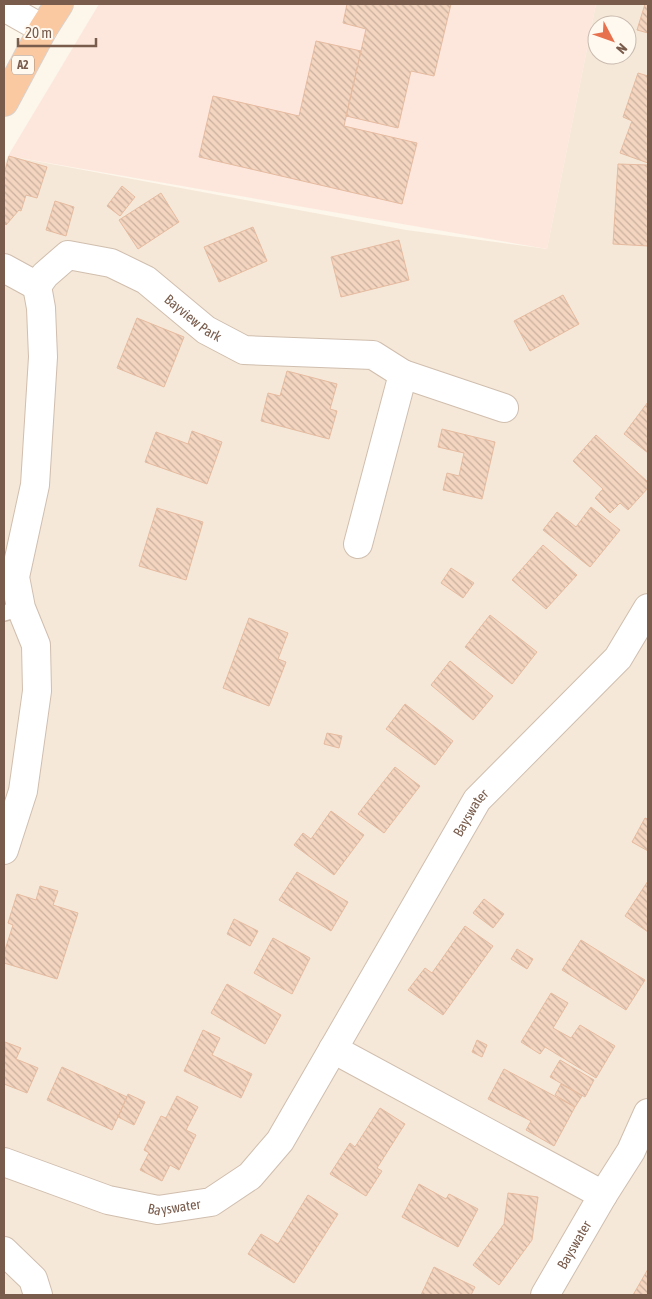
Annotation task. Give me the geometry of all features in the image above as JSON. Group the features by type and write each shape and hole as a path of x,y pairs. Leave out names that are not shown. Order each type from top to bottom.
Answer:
{"highway":[{"name":"A2","path":"4,102 43,29 59,4"}],"street":[{"path":"4,7 43,29"},
{"name":"Bayview Park","path":"37,286 45,275 68,255 111,263 146,280 206,330 244,350 373,355 403,374 504,408"},
{"path":"4,268 37,286 41,308 43,356 35,485 16,576 12,610 36,645 37,691 23,791 4,850"},
{"path":"358,544 403,374"},
{"name":"Bayswater","path":"4,1162 108,1200 158,1210 211,1202 250,1176 280,1141 477,800 618,658 648,608"},
{"path":"333,1049 603,1195"},
{"name":"Bayswater","path":"545,1295 631,1151 648,1113"},
{"path":"4,1251 33,1279 38,1295"}],"shaded area":[{"path":"99,4 596,4 594,15 587,15 587,49 547,249 8,156"},
{"path":"596,4 648,4 648,1295 4,1295 4,165 8,156 406,230 547,249 587,49 587,65 637,65 637,15 594,15"}],"building":[{"path":"347,4 451,4 434,76 411,71 398,128 346,116 366,29 343,23"},
{"path":"645,4 648,4 648,33 637,30"},
{"path":"316,41 361,51 344,126 417,143 402,204 199,157 213,96 299,116"},
{"path":"638,73 648,76 648,163 620,153 632,121 623,117"},
{"path":"9,156 47,167 37,198 26,195 21,211 19,210 6,225 4,223 4,174"},
{"path":"618,164 648,165 648,246 613,244"},
{"path":"122,186 135,197 120,216 107,206"},
{"path":"161,193 179,222 138,249 119,220"},
{"path":"55,201 74,207 66,236 46,230"},
{"path":"253,227 267,261 219,282 204,247"},
{"path":"399,240 409,280 341,297 331,257"},
{"path":"563,295 579,324 530,351 514,321"},
{"path":"137,318 184,337 164,387 117,368"},
{"path":"287,371 337,384 330,409 337,411 329,439 261,421 268,393 280,396"},
{"path":"648,402 648,453 624,434"},
{"path":"442,429 495,442 482,499 443,490 447,473 459,476 464,453 438,447"},
{"path":"192,431 222,442 207,484 145,462 156,432 188,444"},
{"path":"596,435 648,482 648,488 628,510 620,503 610,513 595,498 603,489 573,461"},
{"path":"591,507 620,530 590,567 543,530 557,512 576,527"},
{"path":"157,508 203,522 186,580 139,566"},
{"path":"543,545 577,575 546,609 512,580"},
{"path":"451,568 474,583 463,598 441,583"},
{"path":"490,615 537,652 512,684 465,647"},
{"path":"249,618 288,633 278,659 286,662 269,706 223,688"},
{"path":"450,661 493,696 473,720 431,685"},
{"path":"405,704 453,741 435,765 386,729"},
{"path":"327,733 342,736 339,748 324,744"},
{"path":"395,767 420,786 384,833 358,814"},
{"path":"331,811 364,835 334,875 294,845 303,833 311,839"},
{"path":"645,818 648,819 648,851 632,842"},
{"path":"297,872 348,902 331,931 279,900"},
{"path":"648,881 648,932 625,916"},
{"path":"40,886 58,891 53,905 78,913 57,979 4,963 4,953 13,925 8,923 17,894 36,900"},
{"path":"484,899 504,914 493,928 473,913"},
{"path":"234,919 258,931 250,946 227,934"},
{"path":"465,926 493,946 443,1015 408,990 425,968 432,973"},
{"path":"273,938 310,958 292,994 254,973"},
{"path":"581,940 645,980 626,1010 562,970"},
{"path":"517,949 533,959 527,969 511,959"},
{"path":"227,984 281,1015 265,1044 211,1013"},
{"path":"551,993 568,1003 553,1028 571,1038 580,1025 615,1046 596,1078 545,1047 540,1054 521,1042"},
{"path":"203,1030 220,1038 212,1055 252,1074 241,1098 184,1071"},
{"path":"477,1040 487,1045 482,1057 472,1052"},
{"path":"5,1042 21,1048 16,1059 38,1068 27,1093 4,1084"},
{"path":"560,1060 594,1080 585,1097 550,1077"},
{"path":"62,1067 127,1097 112,1130 47,1100"},
{"path":"504,1069 575,1107 554,1146 526,1130 531,1121 488,1099"},
{"path":"561,1084 582,1096 575,1107 555,1095"},
{"path":"128,1094 145,1102 134,1125 118,1117"},
{"path":"177,1096 198,1107 186,1130 196,1135 179,1170 170,1165 162,1181 140,1170 149,1153 144,1150 161,1116 166,1118"},
{"path":"380,1108 405,1124 377,1168 382,1171 366,1196 330,1174 350,1143 355,1147"},
{"path":"419,1184 446,1199 449,1194 478,1209 458,1247 402,1217"},
{"path":"508,1193 538,1197 532,1240 499,1285 473,1265 504,1224"},
{"path":"308,1195 338,1214 294,1283 248,1254 261,1234 278,1244"},
{"path":"434,1267 475,1287 471,1295 421,1295"},
{"path":"648,1269 648,1295 633,1295"}]}
